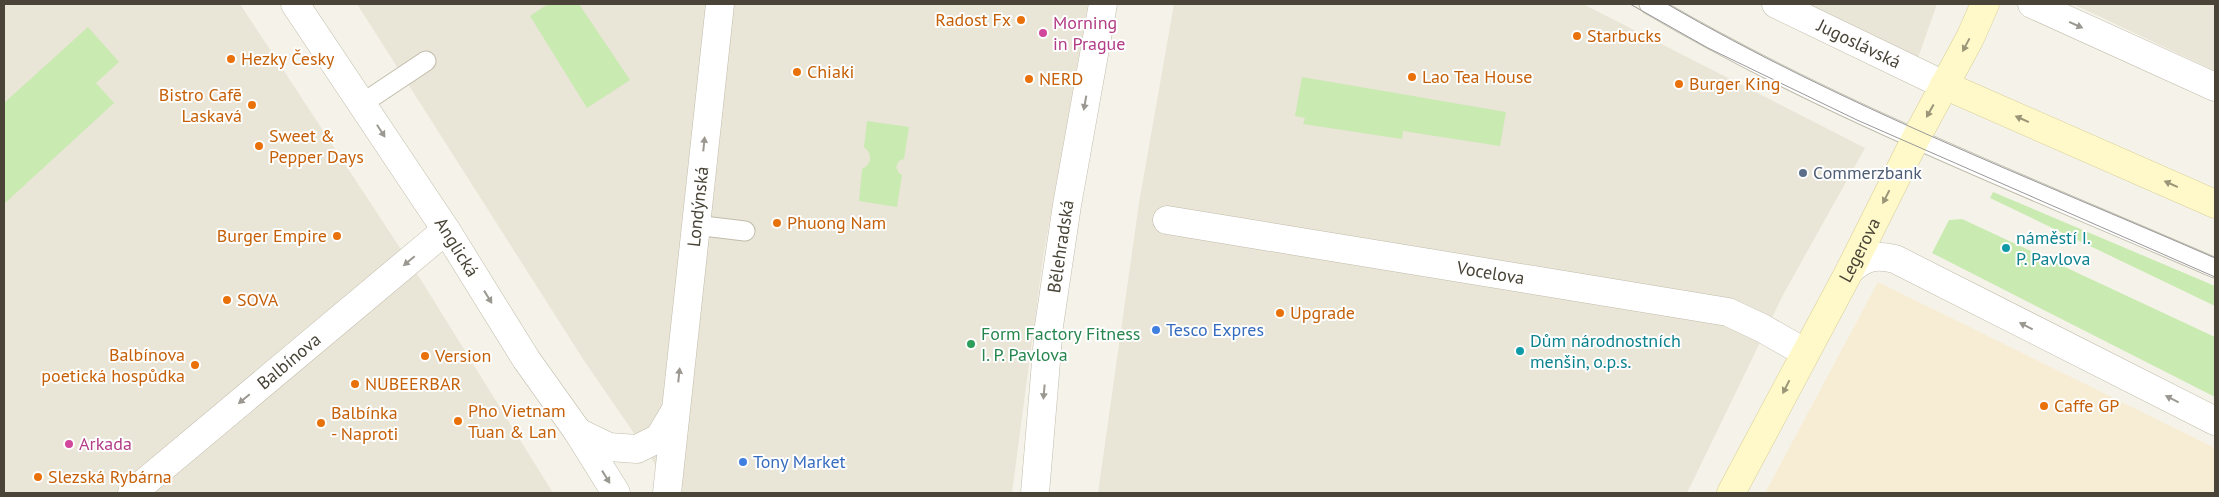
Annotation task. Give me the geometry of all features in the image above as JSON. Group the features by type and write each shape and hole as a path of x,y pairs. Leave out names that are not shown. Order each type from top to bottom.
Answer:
{"main road":[{"name":"Legerova","path":"1731,493 1804,352 1850,270 1916,138 1970,38 1984,4"},
{"path":"1944,85 2215,204"}],"street":[{"name":"Anglická","path":"295,4 363,103 446,230 526,359 578,432 616,493"},
{"name":"Londýnská","path":"667,493 720,4"},
{"name":"Bělehradská","path":"1035,493 1049,326 1103,4"},
{"name":"Jugoslávská","path":"1776,4 1944,85"},
{"path":"2032,4 2215,88"},
{"name":"Vocelova","path":"1168,220 1728,312 1804,352"},
{"name":"Balbínova","path":"132,493 446,230"},
{"path":"1850,270 1862,260 1872,256 1895,259 2215,421"},
{"name":"Londýnská","path":"578,432 609,447 638,448 659,438 675,410"}],"lane":[{"path":"1649,4 1752,60 1916,138 2215,268"},
{"path":"363,103 426,61"},
{"path":"695,226 744,231"}],"shaded area":[{"path":"4,4 240,4 421,280 553,493 4,493"},
{"path":"357,4 1088,4 1043,258 1012,493 675,493 583,359"},
{"path":"1174,4 1583,4 1865,148 1784,293 1687,493 1098,493 1139,203"},
{"path":"1806,4 1937,4 1918,58"},
{"path":"2073,4 2215,4 2215,71"},
{"path":"1878,282 2215,448 2215,493 1765,493"}],"green space":[{"path":"548,4 579,4 630,80 587,108 530,16"},
{"path":"88,27 119,62 96,83 114,103 4,204 4,103"},
{"path":"1302,77 1506,112 1500,146 1403,131 1402,139 1303,124 1305,118 1295,116"},
{"path":"867,121 909,127 904,159 899,161 896,167 902,175 897,207 859,201 862,169 868,164 870,159 869,153 864,147"},
{"path":"1993,192 2215,286 2215,306 1990,198"},
{"path":"1962,219 2215,337 2215,397 1932,253 1949,220"}],"tram line":[{"path":"1630,4 1708,48 1857,120 2215,277"},
{"path":"1667,4 1733,41 1868,108 2215,258"}],"place":[{"name":"Radost Fx","path":"1021,20"},
{"name":"Morning in Prague","path":"1043,33"},
{"name":"Starbucks","path":"1577,36"},
{"name":"Hezky Česky","path":"231,59"},
{"name":"Chiaki","path":"797,72"},
{"name":"Lao Tea House","path":"1412,77"},
{"name":"NERD","path":"1029,79"},
{"name":"Burger King","path":"1679,84"},
{"name":"Bistro Cafē Laskavá","path":"252,105"},
{"name":"Sweet & Pepper Days","path":"259,146"},
{"name":"Commerzbank","path":"1803,173"},
{"name":"Phuong Nam","path":"777,223"},
{"name":"Burger Empire","path":"337,236"},
{"name":"náměstí I. P. Pavlova","path":"2006,248"},
{"name":"SOVA","path":"227,300"},
{"name":"Upgrade","path":"1280,313"},
{"name":"Tesco Expres","path":"1156,330"},
{"name":"Form Factory Fitness I. P. Pavlova","path":"971,344"},
{"name":"Dům národnostních menšin, o.p.s.","path":"1520,351"},
{"name":"Version","path":"425,356"},
{"name":"Balbínova poetická hospůdka","path":"195,365"},
{"name":"NUBEERBAR","path":"355,384"},
{"name":"Caffe GP","path":"2044,406"},
{"name":"Pho Vietnam Tuan & Lan","path":"458,421"},
{"name":"Balbínka - Naproti","path":"321,423"},
{"name":"Arkada","path":"69,444"},
{"name":"Tony Market","path":"743,462"},
{"name":"Slezská Rybárna","path":"38,477"}]}
